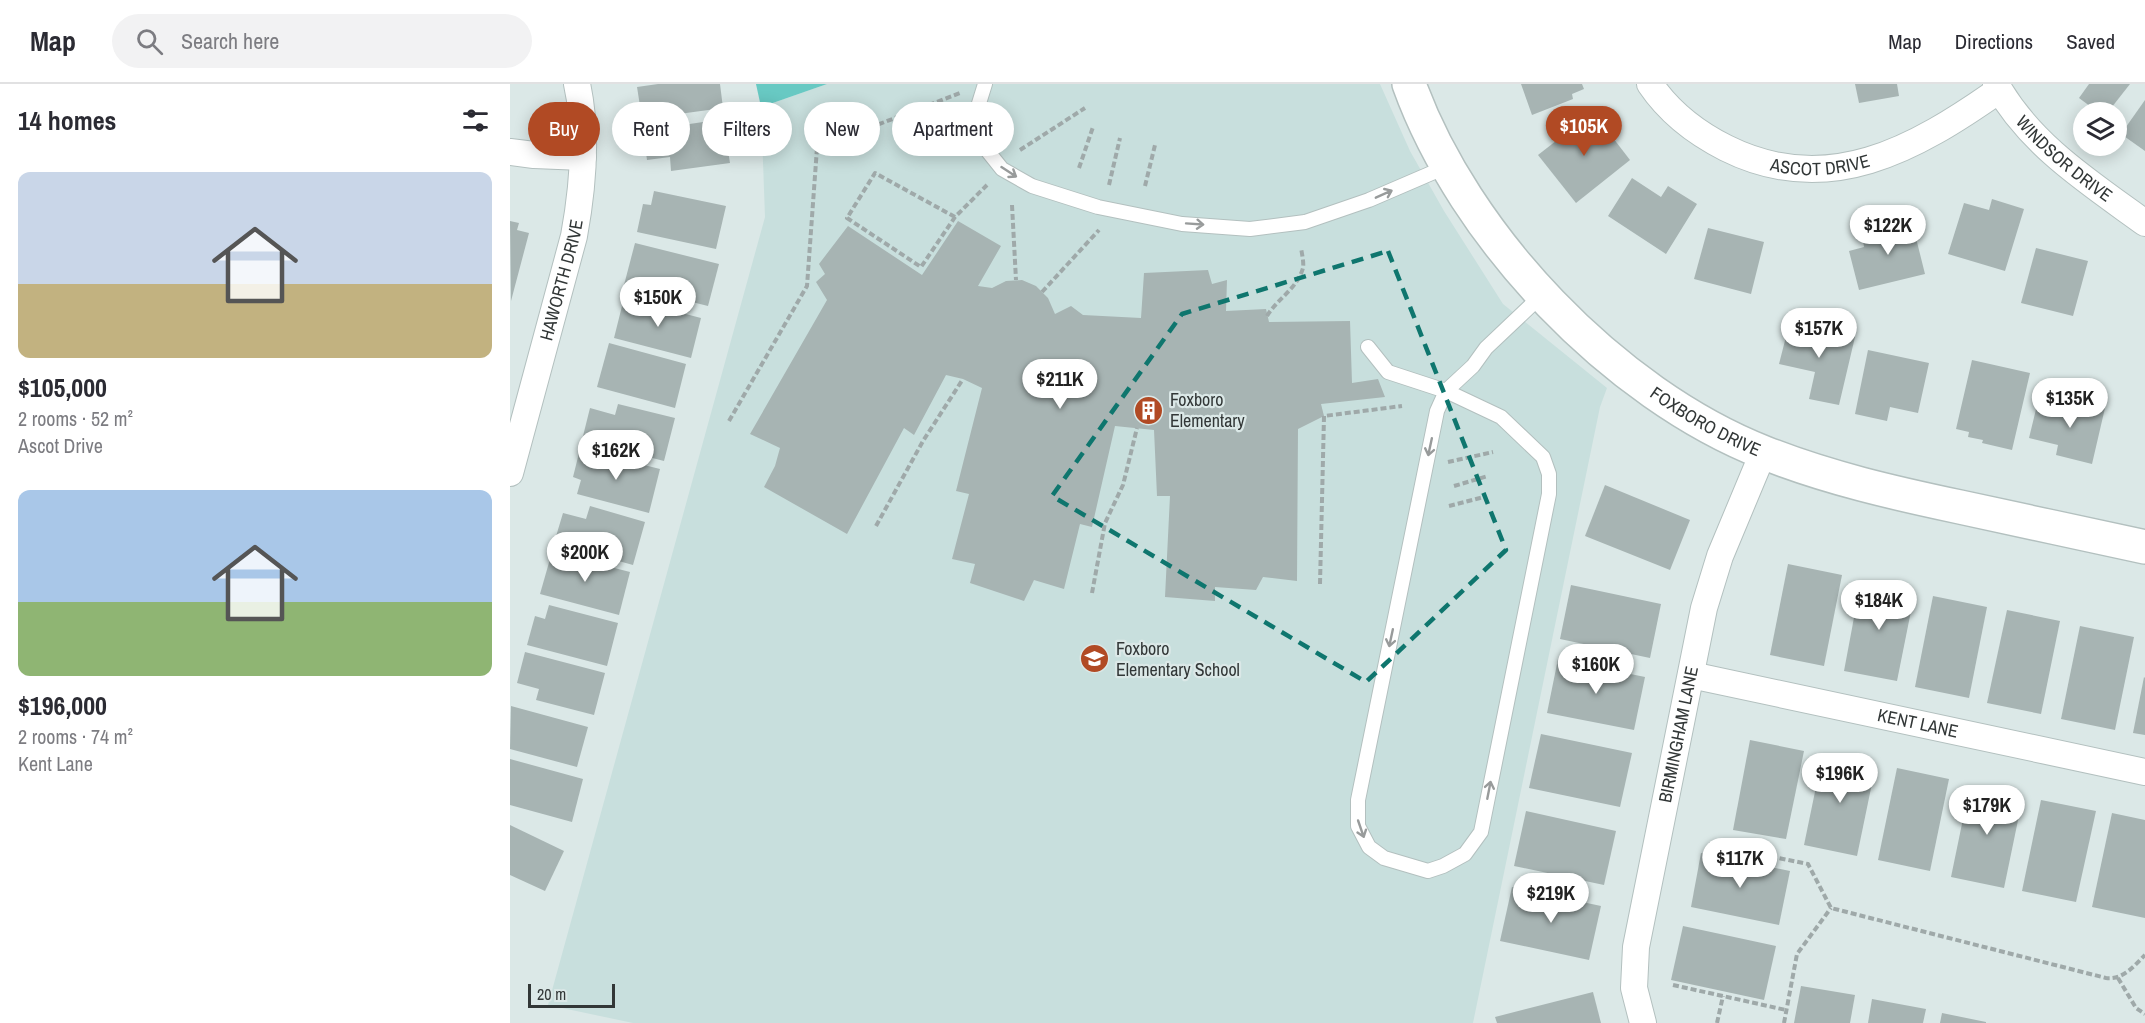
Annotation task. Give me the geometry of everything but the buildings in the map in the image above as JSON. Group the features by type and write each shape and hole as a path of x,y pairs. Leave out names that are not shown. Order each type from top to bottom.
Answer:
{"street":[{"name":"HAWORTH DRIVE","path":"510,472 574,236 580,203 583,157 577,84"},
{"name":"FOXBORO DRIVE","path":"1409,84 1448,166 1481,218 1510,257 1561,314 1602,352 1649,388 1701,422 1763,453 1872,488 2145,547"},
{"name":"ASCOT DRIVE","path":"1650,84 1669,108 1689,126 1712,141 1761,162 1785,168 1811,170 1839,169 1866,163 1916,143 1998,87"},
{"name":"WINDSOR DRIVE","path":"1998,87 2019,116 2055,156 2145,223"},
{"path":"510,152 583,157"},
{"name":"BIRMINGHAM LANE","path":"1643,1023 1634,988 1636,947 1704,608 1712,580 1763,453"},
{"name":"KENT LANE","path":"1691,675 2145,772"}],"lane":[{"path":"985,84 976,113 986,149 1002,169 1032,186 1098,207 1182,224 1250,229 1305,222 1370,200 1448,166"},
{"path":"1368,347 1388,372 1446,391 1501,417 1543,457 1549,474 1549,494 1481,832 1465,854 1428,871 1384,858 1369,847 1358,826 1358,800 1437,411 1446,391 1473,366 1486,348 1543,294"}],"path":[{"path":"729,421 807,286 817,148 966,90"},
{"path":"1020,150 1085,108"},
{"path":"1080,168 1093,127"},
{"path":"1108,185 1120,138"},
{"path":"1145,186 1155,145"},
{"path":"955,217 875,173 847,218 921,267 955,217 987,185"},
{"path":"1012,205 1016,280"},
{"path":"1042,292 1099,230"},
{"path":"1267,316 1273,306 1288,294 1303,267 1301,248"},
{"path":"876,526 923,441 963,379"},
{"path":"1320,584 1324,416 1402,406"},
{"path":"1092,593 1105,523 1123,485 1137,428"},
{"path":"1444,463 1493,452"},
{"path":"1454,486 1488,476"},
{"path":"1449,506 1484,497"},
{"path":"1709,844 1808,864 1831,908 2106,978 2118,978 2145,955"},
{"path":"1784,1023 1797,954 1831,908"},
{"path":"2118,978 2136,1008 2145,1014"},
{"path":"1673,985 1786,1010"},
{"path":"1717,1023 1723,996"}],"highlighted area":[{"path":"1388,251 1506,550 1366,682 1052,496 1182,314"}],"shaded area":[{"path":"756,84 827,84 775,102 760,102"},
{"name":"Foxboro Elementary School","path":"827,84 1380,84 1410,151 1444,211 1503,304 1607,388 1600,407 1473,1023 633,1023 548,1005 765,217 763,156 792,156 792,102 775,102"}],"place":[{"name":"Foxboro Elementary","path":"1149,410"},
{"name":"Foxboro Elementary School","path":"1095,659"}]}
